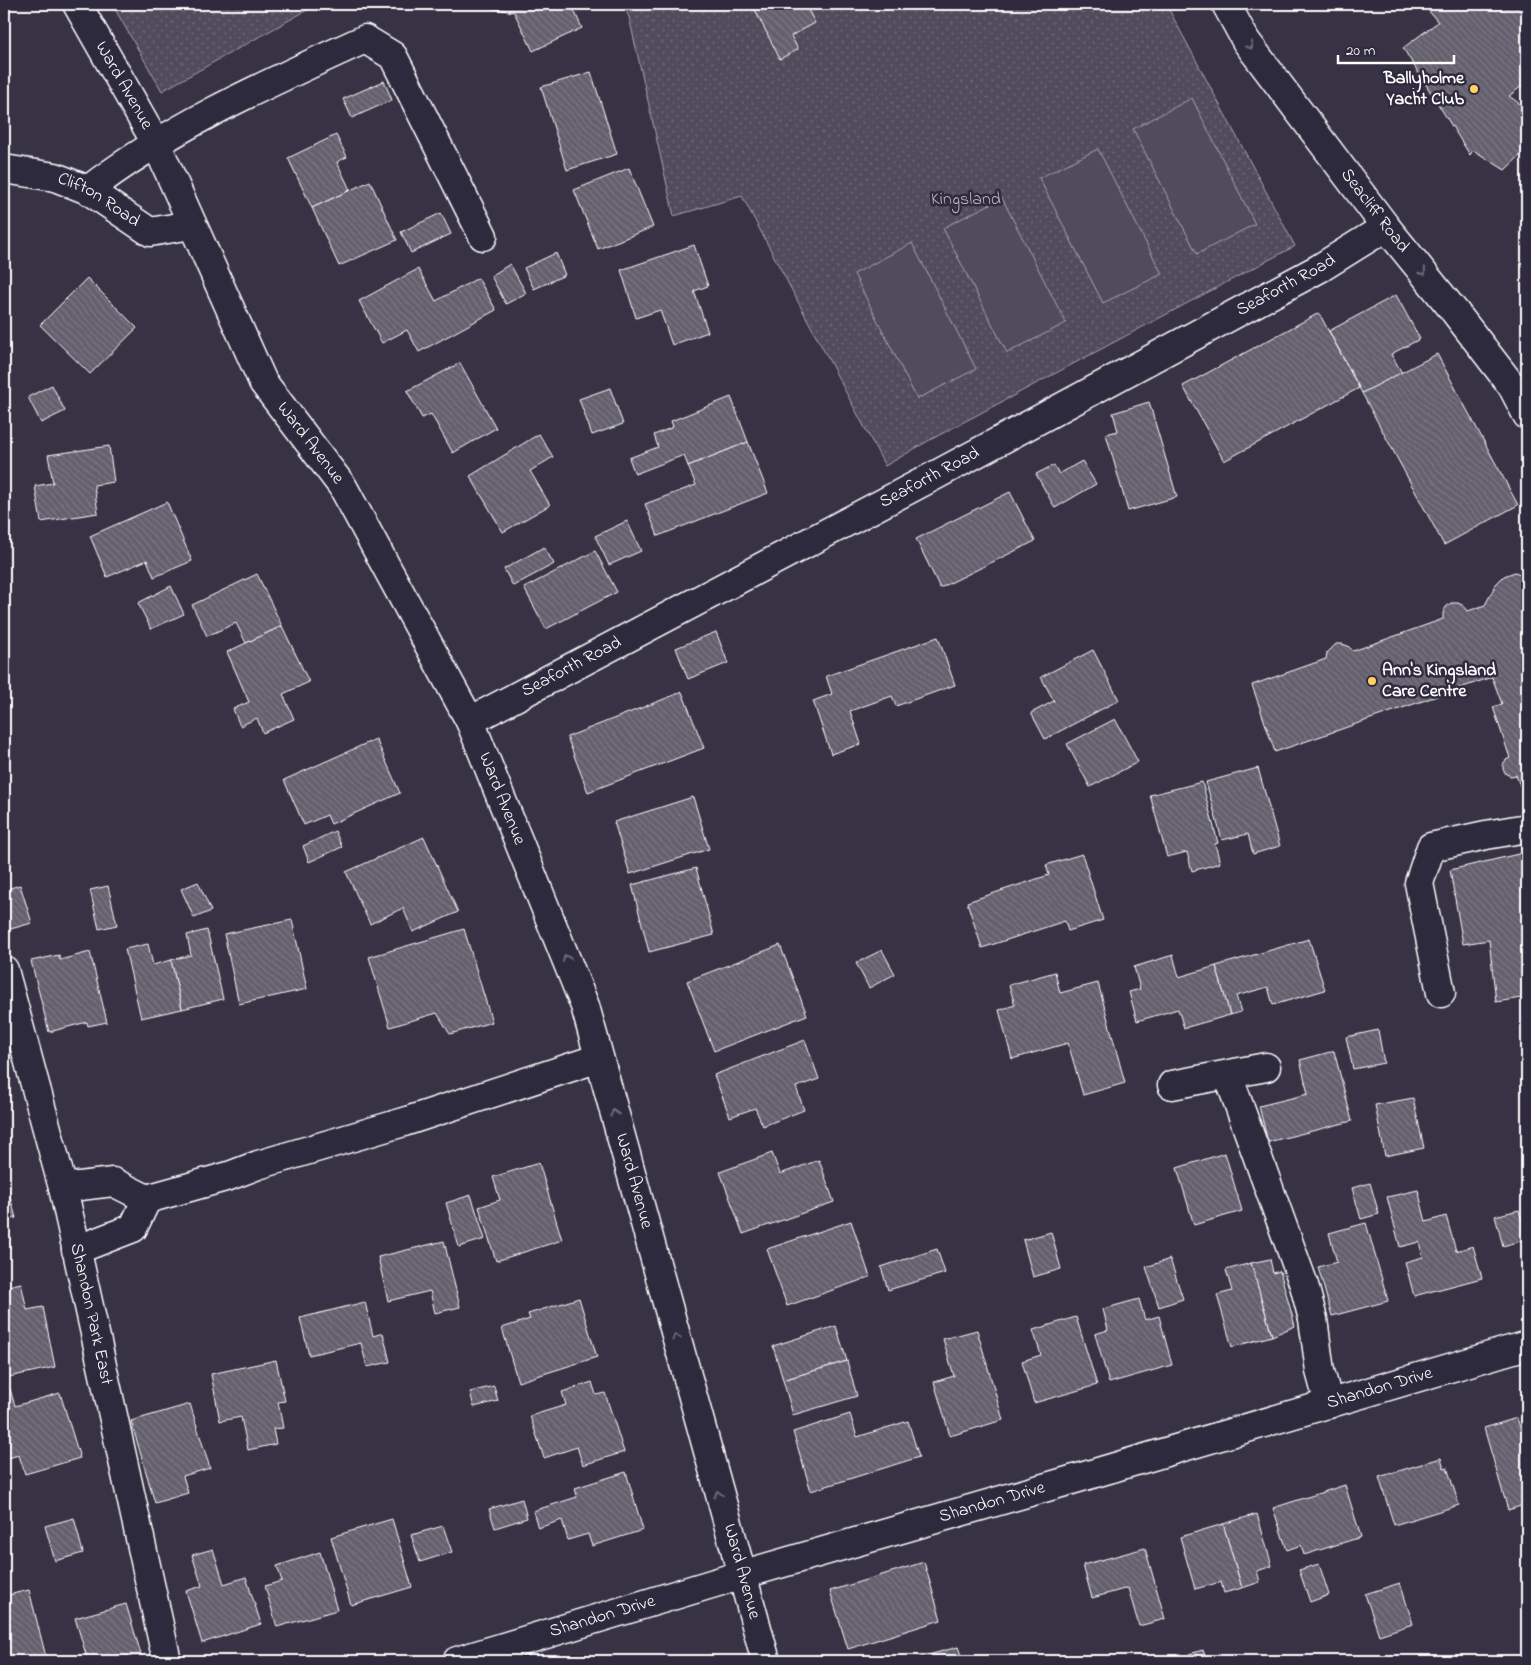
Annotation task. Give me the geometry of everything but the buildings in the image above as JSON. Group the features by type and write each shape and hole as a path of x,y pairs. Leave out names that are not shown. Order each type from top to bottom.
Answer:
{"street":[{"name":"Ward Avenue","path":"77,4 156,143 262,382 343,487 470,721 585,1006 766,1661"},
{"name":"Seacliff Road","path":"1226,4 1246,41 1386,227 1506,379 1527,415"},
{"path":"88,190 121,165 156,143 248,92 365,39 393,56 483,236"},
{"name":"Clifton Road","path":"4,169 55,176 88,190 150,232 191,225"},
{"name":"Seaforth Road","path":"470,721 927,480 1312,272 1386,227"},
{"path":"1441,993 1419,883 1431,847 1527,828"},
{"name":"Shandon Park East","path":"4,970 63,1188 167,1661"},
{"path":"63,1188 113,1182 147,1199 230,1176 258,1165 404,1122 599,1058"},
{"path":"1172,1085 1266,1067"},
{"path":"1228,1075 1304,1285 1313,1319 1320,1371 1329,1404"},
{"path":"76,1250 133,1228 147,1199"},
{"name":"Shandon Drive","path":"457,1661 741,1575 1527,1345"}],"green space":[{"path":"112,4 318,4 162,91"},
{"name":"Kingsland","path":"623,4 1166,4 1295,246 928,441 885,466 742,196 674,216 629,17"},
{"path":"1192,98 1255,224 1197,254 1133,129"},
{"path":"1098,149 1162,274 1103,303 1039,178"},
{"path":"1002,198 1066,323 1007,353 943,228"},
{"path":"912,243 976,369 917,399 854,274"}],"place":[{"name":"Ballyholme Yacht Club","path":"1474,89"},
{"name":"Ann's Kingsland Care Centre","path":"1372,681"}]}
